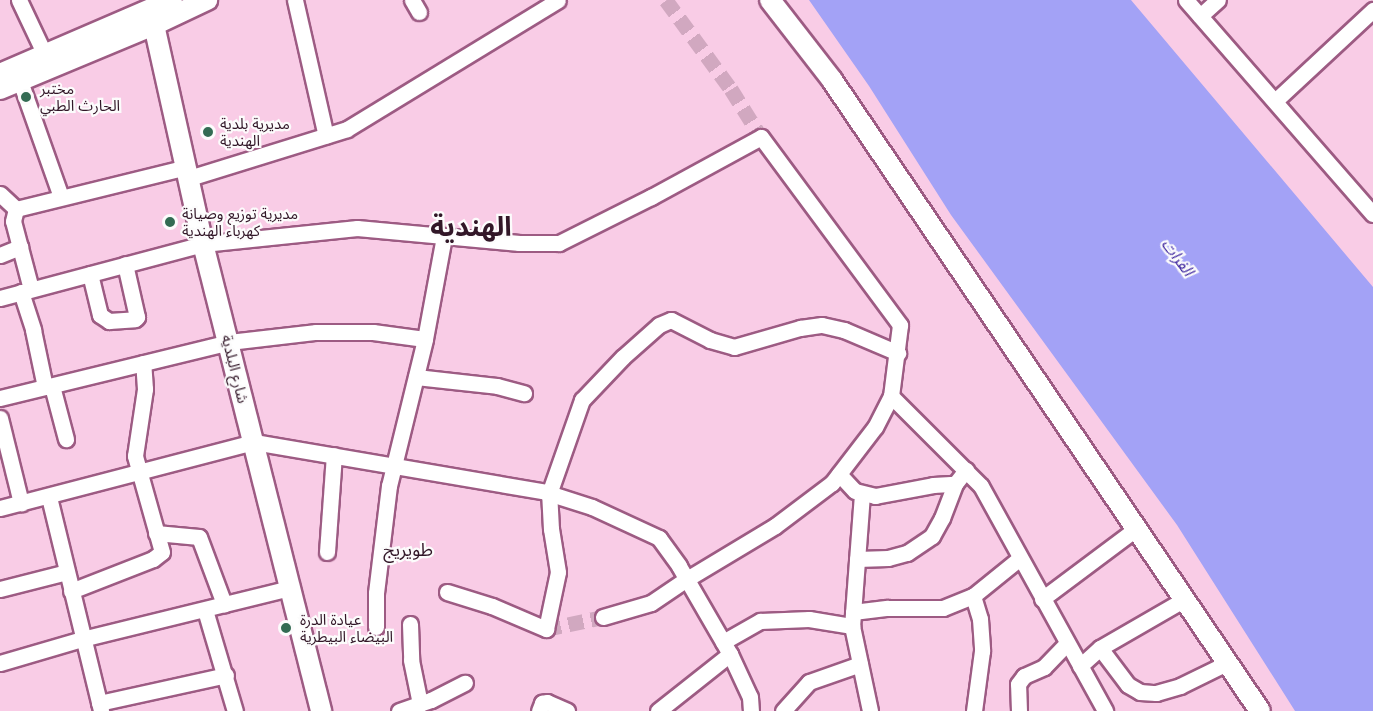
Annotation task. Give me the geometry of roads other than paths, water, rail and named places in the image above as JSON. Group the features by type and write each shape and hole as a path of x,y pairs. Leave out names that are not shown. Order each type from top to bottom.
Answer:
{"main road":[{"path":"0,74 171,0"},
{"path":"0,89 154,25 207,0"},
{"path":"770,0 832,80 1260,711"},
{"name":"شارع البلدية","path":"154,25 203,244 321,711"}],"street":[{"path":"19,0 45,55"},
{"path":"295,0 326,136"},
{"path":"1186,0 1373,214"},
{"path":"1200,16 1218,0"},
{"path":"16,209 61,197 188,173 347,129 553,1"},
{"path":"1275,101 1373,10"},
{"path":"20,81 61,197"},
{"path":"0,297 203,244 357,228 519,243 558,243 651,197 761,137 900,325 891,396 875,428 832,483 775,526 651,603 603,617"},
{"path":"0,194 16,209"},
{"path":"16,209 13,221 20,247 33,330 66,439"},
{"path":"376,627 376,593 387,496 425,339 444,236"},
{"path":"0,255 20,247"},
{"path":"90,274 100,315 109,321 135,319 137,317 125,264"},
{"path":"447,592 492,606 546,629 558,572 552,536 549,494 582,400 623,357 659,325 671,320 710,340 734,347 800,328 822,325 844,330 898,353"},
{"path":"0,398 229,342 316,332 373,332 425,339"},
{"path":"71,591 159,556 162,552 135,456 145,389 143,363"},
{"path":"416,377 497,386 524,393"},
{"path":"891,396 981,486 1105,711"},
{"path":"0,418 21,503"},
{"path":"0,508 254,442 549,494 592,507 659,538 726,648 750,696 751,711"},
{"path":"327,552 334,455"},
{"path":"857,559 888,558 907,553 932,536 942,518 955,484 966,471"},
{"path":"839,474 855,491 862,494 885,495 917,488 955,484"},
{"path":"862,494 853,619 870,711"},
{"path":"49,497 100,707 226,675"},
{"path":"1042,599 1137,528"},
{"path":"156,533 199,537 224,604"},
{"path":"658,711 726,648 760,621 853,619 888,608 943,608 973,596 1020,558"},
{"path":"0,590 67,572"},
{"path":"0,663 82,639 290,588"},
{"path":"973,596 980,619 982,651 974,711"},
{"path":"1080,666 1100,648 1185,599"},
{"path":"205,610 235,711"},
{"path":"410,624 411,660 420,704"},
{"path":"1019,711 1018,684 1024,676 1044,668 1067,644"},
{"path":"1100,648 1128,685 1140,692 1156,693 1180,686 1227,663"},
{"path":"783,711 809,682 860,664"},
{"path":"399,711 465,683"},
{"path":"539,711 542,703 547,702 567,711"}],"water":[{"name":"الفرات","path":"809,0 1131,0 1373,287 1373,711 1295,711 1177,525 951,215 869,86"}],"tunnel":[{"path":"666,0 731,89 761,137"},
{"path":"546,629 603,617"}],"place":[{"name":"مختبر الحارث الطبي","path":"26,97"},
{"name":"مديرية بلدية الهندية","path":"208,132"},
{"name":"مديرية توزيع وصيانة كهرباء الهندية","path":"170,222"},
{"name":"عيادة الدرة البيضاء البيطرية","path":"286,628"}],"district":[{"name":"الهندية","path":"471,227"},
{"name":"طويريج","path":"408,550"}]}
